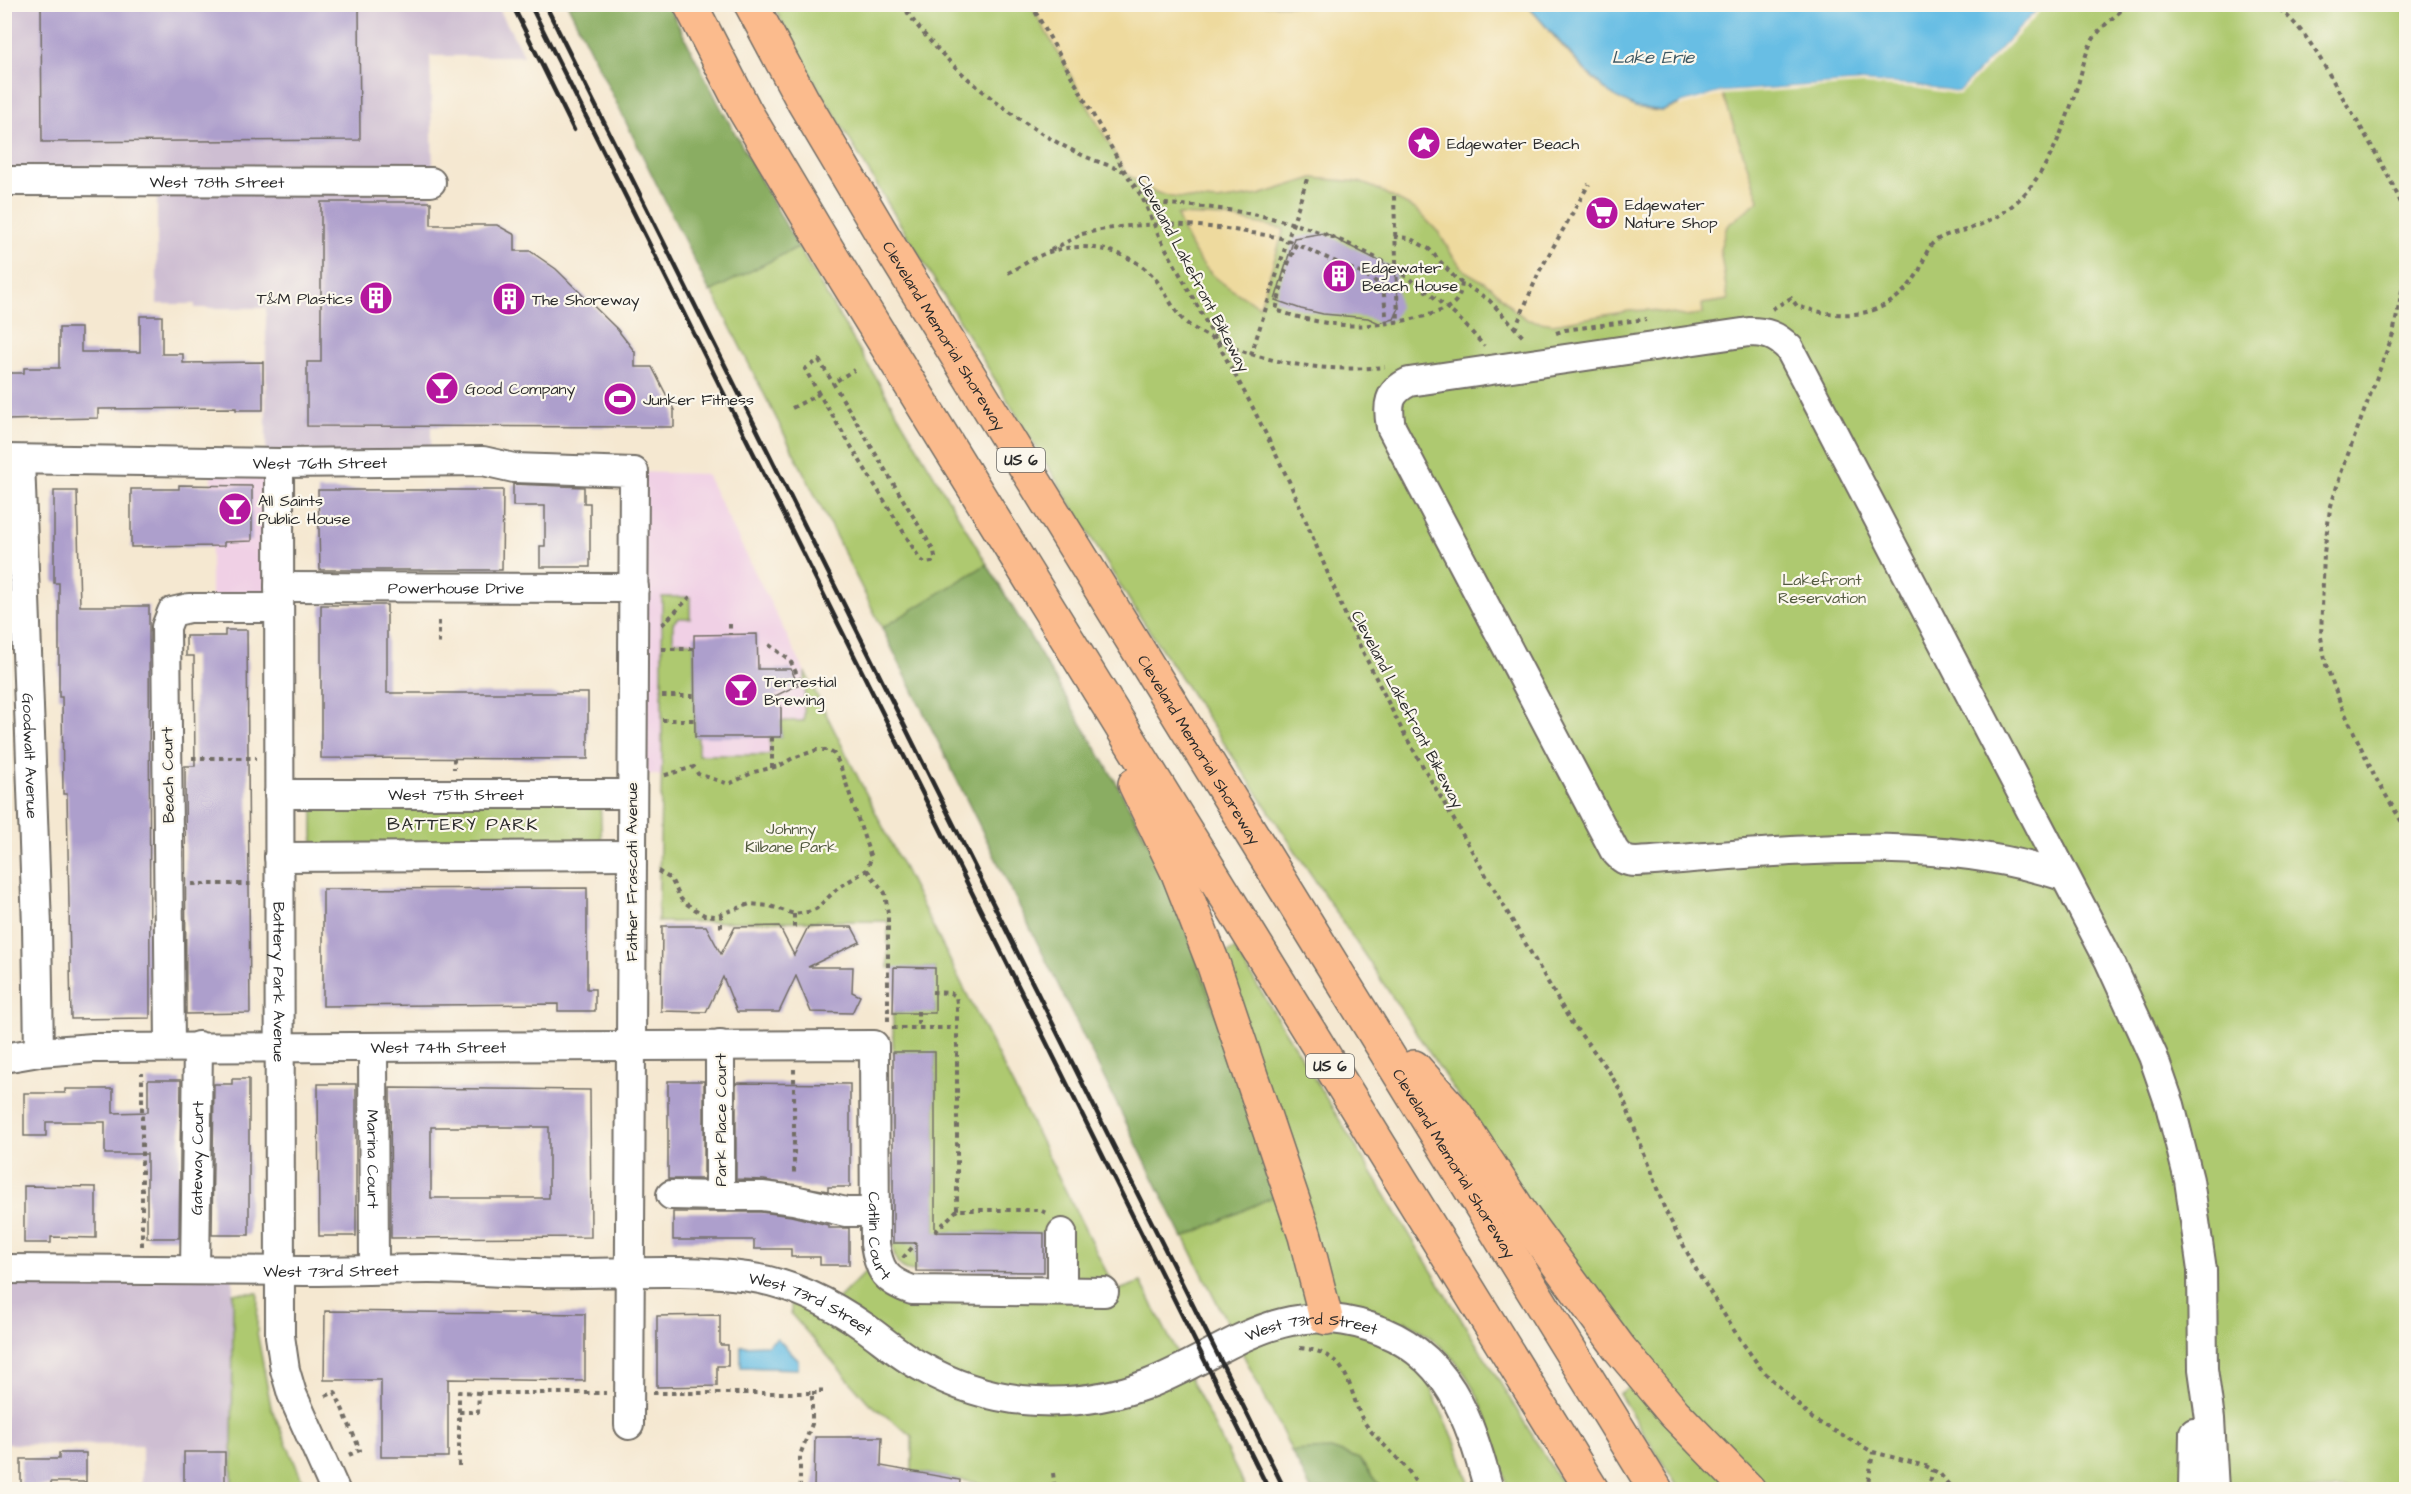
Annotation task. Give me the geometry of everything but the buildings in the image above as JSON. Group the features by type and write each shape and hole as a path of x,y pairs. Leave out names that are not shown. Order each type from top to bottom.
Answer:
{"highway":[{"name":"US 6","path":"690,4 730,84 788,186 1592,1490"},
{"name":"Cleveland Memorial Shoreway","path":"751,4 798,92 888,244 1656,1490"},
{"path":"1068,642 1177,871 1202,932 1305,1236 1326,1318"},
{"path":"1363,1012 1456,1114 1524,1218 1620,1349 1701,1443 1749,1490"}],"street":[{"name":"West 78th Street","path":"4,181 431,182"},
{"path":"2063,876 2040,869 1962,854 1916,850 1869,848 1788,850 1637,862 1628,862 1620,857 1614,850 1391,426 1390,400 1397,388 1409,382 1749,332 1764,332 1780,339 1789,348 2063,876 2109,960 2136,1017 2170,1105 2189,1180 2202,1270 2203,1369 2210,1419 2214,1490"},
{"name":"West 76th Street","path":"12,460 279,463 483,461 514,468 634,472"},
{"name":"Goodwalt Avenue","path":"12,460 37,914 39,1052"},
{"name":"Battery Park Avenue","path":"279,463 280,1336 285,1370 292,1394 335,1490"},
{"name":"Father Frascati Avenue","path":"629,1425 634,472"},
{"name":"Powerhouse Drive","path":"279,598 633,588"},
{"name":"Beach Court","path":"170,1046 165,627 172,612 279,598"},
{"name":"West 75th Street","path":"279,794 632,794"},
{"path":"279,856 632,855"},
{"name":"Park Place Court","path":"720,1045 720,1196"},
{"name":"West 74th Street","path":"4,1058 39,1052 93,1048 170,1046 373,1048 874,1045"},
{"name":"Catlin Court","path":"874,1045 875,1212 877,1260 883,1272 896,1284 912,1290 1104,1292"},
{"name":"Gateway Court","path":"198,1046 208,1276"},
{"name":"Marina Court","path":"373,1048 374,1269"},
{"name":"Park Place Court","path":"671,1195 762,1196 794,1200 846,1212 875,1212"},
{"path":"1057,1226 1062,1291"},
{"name":"West 73rd Street","path":"4,1269 208,1276 280,1270 431,1269 539,1274 629,1273 749,1277 790,1287 831,1305 918,1365 942,1377 988,1393 1031,1401 1072,1401 1127,1391 1168,1375 1229,1342 1260,1330 1292,1320 1326,1318 1366,1325 1395,1337 1437,1370 1455,1394 1469,1420 1489,1490"},
{"path":"2193,1490 2194,1420 2203,1369"}],"path":[{"name":"Cleveland Lakefront Bikeway","path":"902,4 940,54 979,88 1014,114 1079,154 1125,172 1145,203 1159,236 1252,406 1283,468 1350,626 1403,732 1571,1023 1607,1068 1621,1092 1665,1210 1697,1271 1737,1335 1762,1370 1813,1419 1872,1452 1910,1461 1933,1470 1940,1474 1953,1490"},
{"path":"1031,4 1125,172"},
{"path":"1764,311 1791,298 1797,306 1833,314 1856,315 1879,309 1903,293 1919,271 1929,247 1941,236 1968,229 2001,215 2019,200 2049,161 2069,113 2091,43 2113,17 2129,4"},
{"path":"2272,4 2307,38 2368,140 2406,215"},
{"path":"1251,355 1307,179"},
{"path":"1515,329 1539,272 1589,184"},
{"path":"1394,196 1398,322"},
{"path":"1145,203 1258,213 1339,238 1395,270 1446,308 1491,352"},
{"path":"1008,273 1082,234 1105,229 1171,224 1217,227 1265,235 1296,244 1365,275 1383,286 1387,324"},
{"path":"1394,237 1409,238 1429,249 1462,283 1489,300 1530,345"},
{"path":"1296,244 1276,310 1309,320 1346,326 1398,322 1446,308 1458,297 1462,283"},
{"path":"1048,252 1083,247 1114,253 1136,261 1155,279 1186,323 1251,355 1324,368 1359,370 1392,367"},
{"path":"2406,272 2393,334 2340,473 2330,510 2324,553 2321,637 2326,665 2341,705 2375,777 2406,829"},
{"path":"1555,334 1564,330 1650,319"},
{"path":"819,360 934,550 935,556 932,562 920,559 819,394 805,369 819,360"},
{"path":"833,383 854,370"},
{"path":"792,408 819,394"},
{"path":"662,625 690,597"},
{"path":"439,621 439,646"},
{"path":"730,624 730,634"},
{"path":"768,645 790,660 801,685"},
{"path":"662,649 694,649"},
{"path":"662,696 694,696"},
{"path":"662,720 694,720"},
{"path":"772,737 772,768"},
{"path":"662,776 694,767 698,774 729,784 754,772 772,768 817,750 827,750 834,754 840,765 870,853 867,870 885,893 888,914 888,1028 957,1029"},
{"path":"191,758 257,758"},
{"path":"454,758 454,769"},
{"path":"658,870 671,879 681,899 704,915 721,914 750,904 760,904 794,914 816,909 838,888 867,870"},
{"path":"181,884 258,885"},
{"path":"721,914 721,930"},
{"path":"794,914 794,932"},
{"path":"932,992 950,993 956,996 957,1029 957,1210 935,1232"},
{"path":"918,1011 918,1028"},
{"path":"794,1045 794,1200"},
{"path":"142,1067 142,1248"},
{"path":"957,1210 1040,1210 1047,1213 1057,1226"},
{"path":"898,1264 916,1243"},
{"path":"724,1387 724,1393"},
{"path":"459,1466 459,1392 812,1394 821,1393 821,1387"},
{"path":"326,1396 335,1392 360,1450 349,1455"},
{"path":"459,1412 478,1412 479,1393"},
{"path":"800,1490 800,1455 812,1424 812,1394"},
{"path":"1867,1490 1872,1452"},
{"path":"1928,1490 1933,1470"},
{"path":"1053,1473 1055,1490"}],"shaded area":[{"path":"4,5 497,5 524,56 430,56 433,172 5,176"},
{"path":"157,181 431,195 431,462 266,462 266,308 195,308 195,304 157,304"},
{"path":"211,461 279,463 279,598 211,598"},
{"path":"634,472 706,474 805,672 804,721 781,737 770,737 770,756 662,756 662,776 632,772"},
{"path":"5,1269 233,1270 232,1489 142,1489 142,1445 5,1444"}],"green space":[{"path":"568,5 788,252 798,247 987,564 982,567 1221,956 1235,949 1565,1489 1508,1489 1485,1414 1464,1373 1449,1354 1430,1337 1406,1321 1433,1394 1455,1441 1471,1489 1311,1489 844,552"},
{"path":"568,5 668,5 720,106 798,247 710,292"},
{"name":"Lakefront Reservation","path":"773,5 2406,5 2406,1489 1765,1489 1709,1434 1652,1371 1535,1212 1131,603 809,72"},
{"path":"987,564 1120,789 1171,888 1279,1194 1183,1238 882,628"},
{"name":"Johnny Kilbane Park","path":"662,597 690,597 690,618 678,618 673,623 673,641 694,642 695,736 698,737 698,755 770,755 770,737 781,737 781,721 804,721 805,672 1116,1291 1141,1282 1246,1489 1011,1489 912,1471 912,1436 868,1402 791,1314 791,1287 832,1305 877,1260 890,1279 1062,1291 1062,1233 935,1232 935,1053 893,1052 893,1013 903,1011 935,1013 933,1004 935,968 888,968 888,921 658,922 662,756"},
{"path":"313,794 600,794 602,855 313,857"},
{"path":"893,1243 916,1243 916,1271 905,1269 898,1263"},
{"path":"233,1293 258,1293 257,1332 271,1407 306,1489 232,1489"},
{"path":"1634,1384 1733,1489 1679,1489 1619,1394"},
{"path":"1331,1449 1359,1459 1382,1489 1311,1489 1291,1451"}],"sand":[{"name":"Edgewater Beach","path":"1031,5 1527,5 1586,72 1621,99 1640,107 1660,111 1722,92 1759,200 1727,226 1720,249 1728,300 1702,304 1703,314 1684,316 1647,310 1553,324 1528,320 1514,310 1491,286 1465,271 1439,233 1417,210 1359,182 1313,178 1259,195 1217,201 1171,197 1147,189 1125,172"},
{"path":"1177,215 1226,217 1284,229 1260,306 1230,289 1208,270 1191,247"}],"water":[{"name":"Lake Erie","path":"1527,5 2042,5 1959,92 1915,85 1862,82 1722,92 1663,111 1635,107 1610,94 1583,68"},
{"path":"777,1338 798,1360 798,1369 741,1367 741,1346 768,1345"}],"pier":[{"path":"2045,4 2032,21 1960,95 1915,88 1862,85 1722,95 1680,107 1679,104 1722,92 1862,82 1915,85 1959,92"}],"railway":[{"path":"512,4 574,130"},
{"path":"530,4 1269,1490"},
{"path":"545,4 1285,1490"}],"place":[{"name":"Edgewater Beach","path":"1424,143"},
{"name":"Edgewater Nature Shop","path":"1602,213"},
{"name":"Edgewater Beach House","path":"1339,276"},
{"name":"T&M Plastics","path":"376,298"},
{"name":"The Shoreway","path":"509,299"},
{"name":"Good Company","path":"442,388"},
{"name":"Junker Fitness","path":"620,399"},
{"name":"All Saints Public House","path":"235,509"},
{"name":"Terrestial Brewing","path":"741,690"}],"district":[{"name":"BATTERY PARK","path":"463,824"}]}
